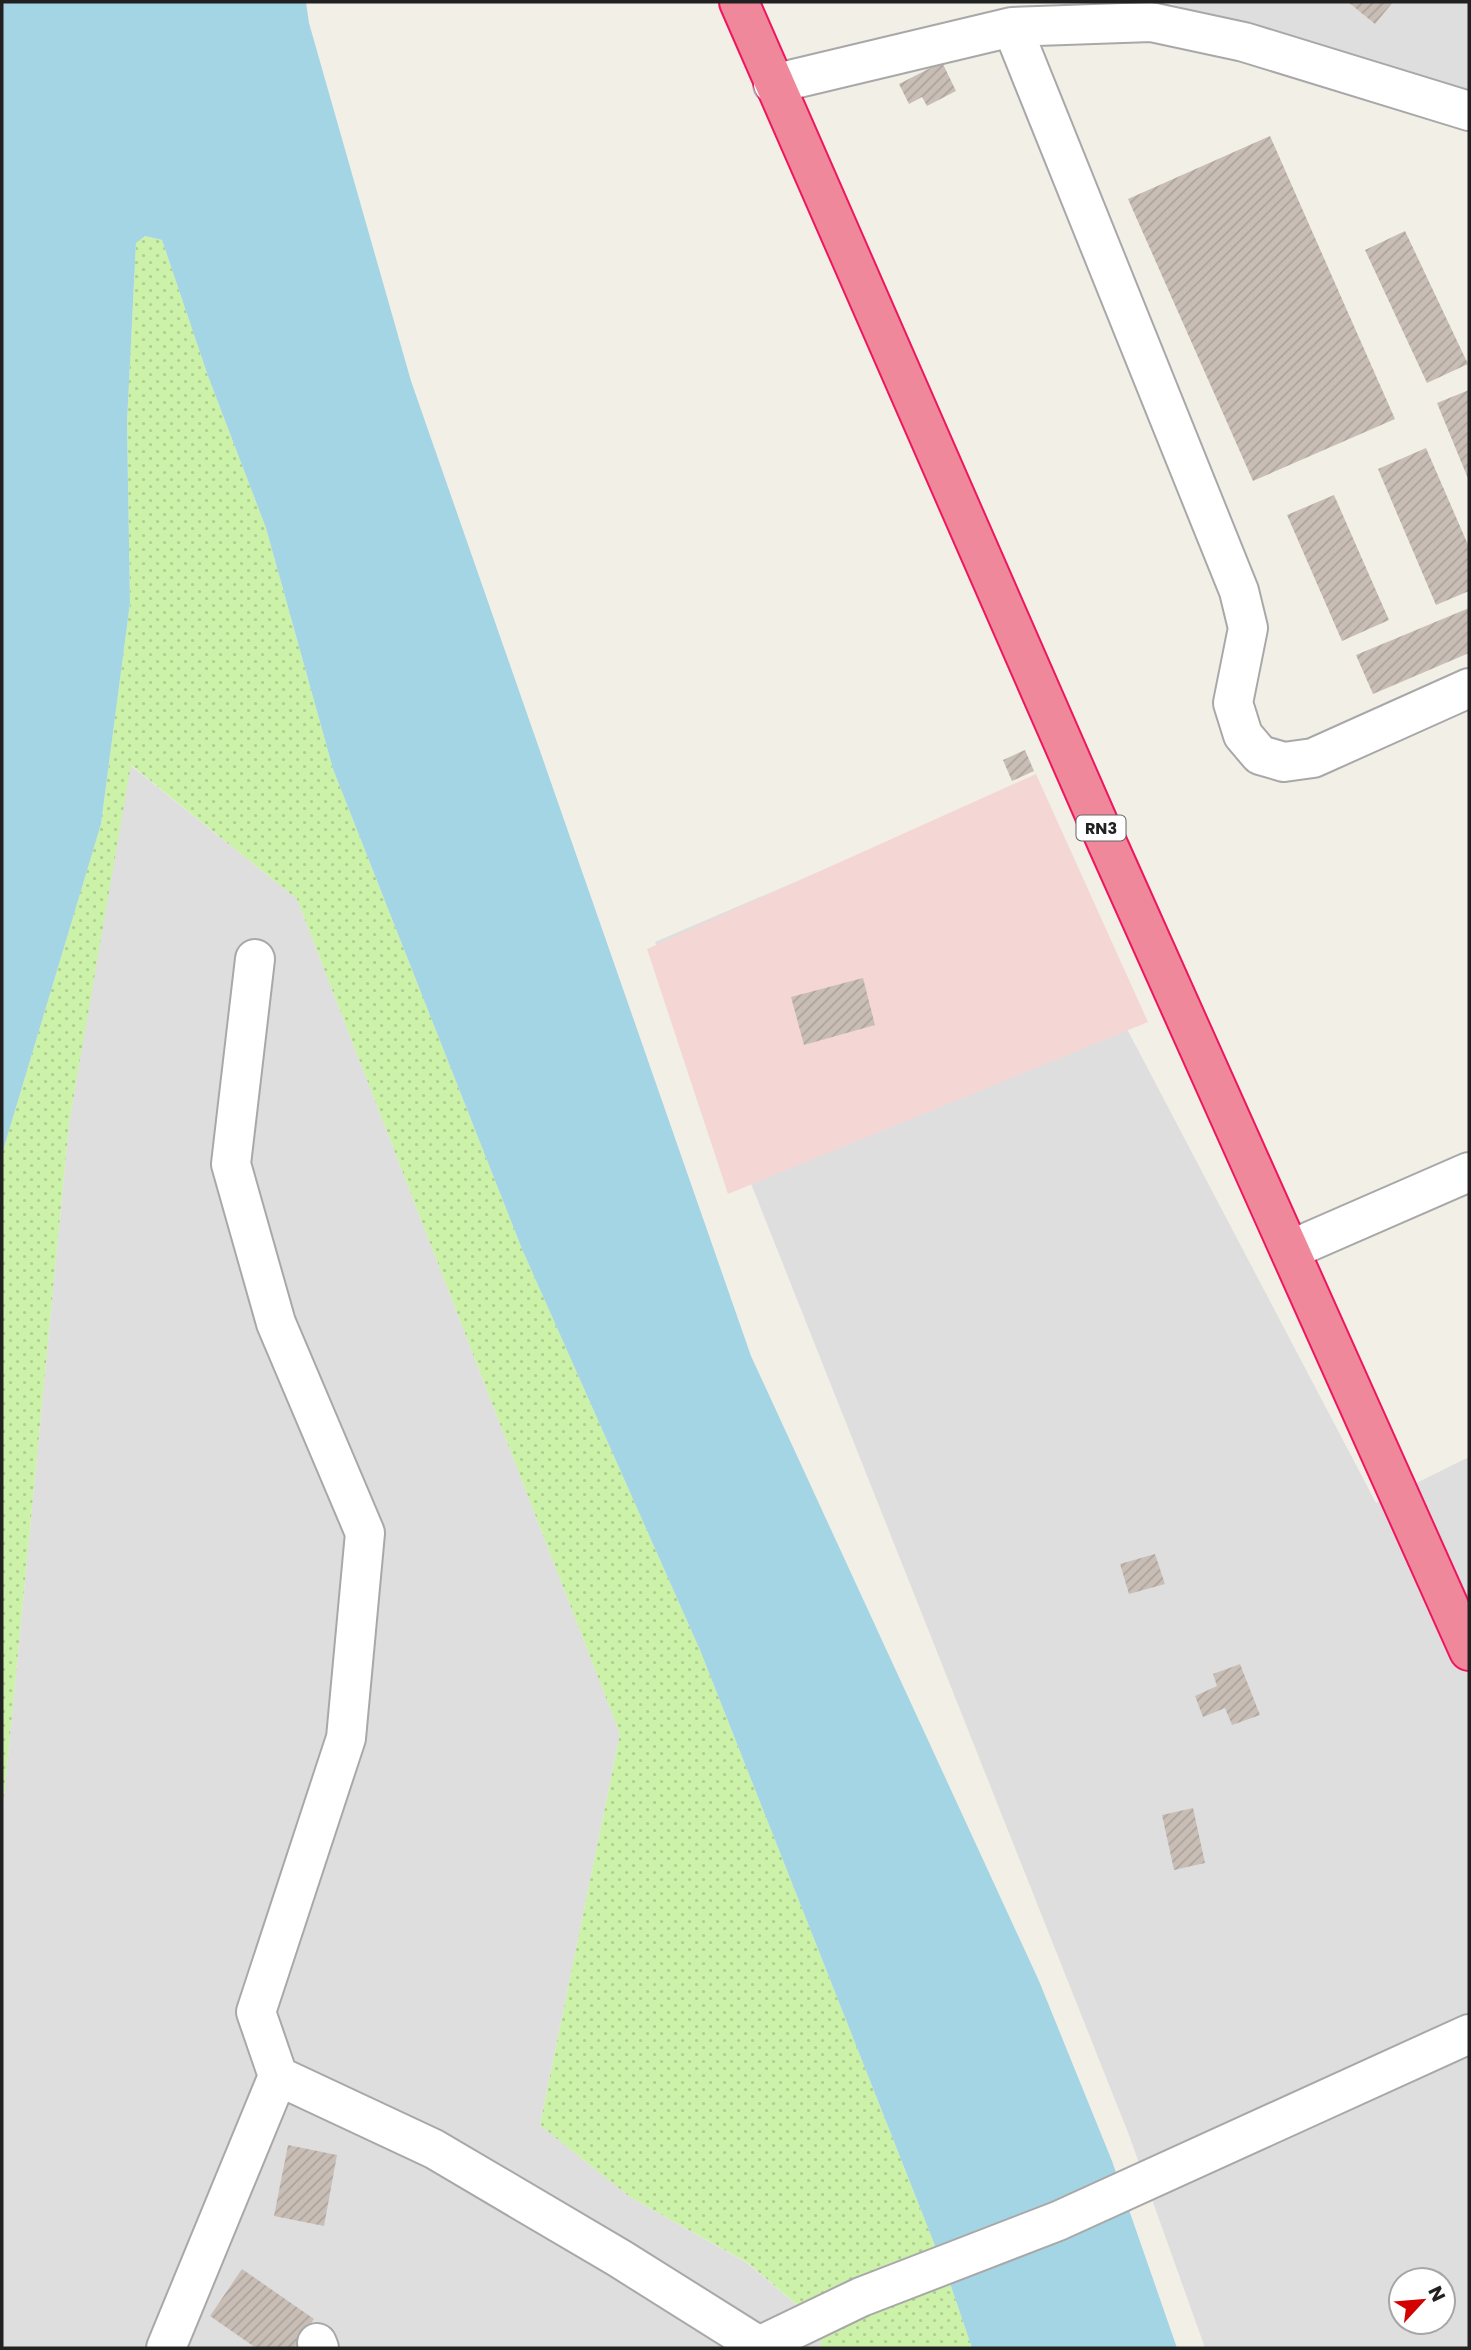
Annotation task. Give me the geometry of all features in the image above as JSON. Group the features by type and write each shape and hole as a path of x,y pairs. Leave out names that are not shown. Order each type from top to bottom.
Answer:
{"highway":[{"name":"RN3","path":"739,2 773,84 1469,1651"}],"street":[{"path":"773,84 1012,27 1151,22 1244,43 1469,111"},
{"path":"1012,27 1239,591 1248,628 1233,703 1243,735 1259,755 1284,762 1313,758 1469,688"},
{"path":"166,2348 278,2076 256,2012 346,1738 365,1533 276,1323 231,1164 255,959"},
{"path":"1290,1250 1469,1172"},
{"path":"278,2076 434,2149 619,2258 757,2347 861,2297 1058,2221 1469,2035"}],"shaded area":[{"path":"1168,2 1469,2 1469,125"},
{"path":"130,765 297,899 620,1734 540,2125 630,2197 747,2263 823,2327 820,2348 2,2348 2,1819 69,1124"},
{"path":"1036,774 1148,1022 728,1194 647,949"},
{"path":"1003,793 1376,1503 1469,1457 1469,2348 1205,2348 1129,2135 655,942"}],"green space":[{"path":"145,236 162,240 208,376 266,528 333,769 522,1249 700,1650 951,2286 972,2348 820,2348 823,2327 748,2263 630,2197 540,2125 620,1734 297,899 131,765 69,1124 2,1819 2,1154 101,824 130,603 127,423 136,242"}],"water":[{"path":"2,2 306,2 309,23 411,381 751,1356 1039,1981 1112,2161 1177,2348 972,2348 951,2286 700,1650 522,1249 333,769 266,528 208,376 162,240 145,236 136,243 127,423 130,603 101,824 2,1154"}],"building":[{"path":"1348,2 1393,2 1375,24"},
{"path":"942,62 956,91 927,106 922,97 909,104 899,84"},
{"path":"1270,136 1395,419 1253,481 1128,199"},
{"path":"1405,231 1468,364 1427,383 1365,250"},
{"path":"1469,390 1469,481 1437,403"},
{"path":"1426,448 1469,547 1469,591 1436,605 1378,469"},
{"path":"1334,495 1389,620 1342,641 1287,515"},
{"path":"1469,608 1469,653 1373,694 1356,655"},
{"path":"1025,750 1034,771 1012,781 1003,760"},
{"path":"863,978 875,1025 804,1045 791,997"},
{"path":"1155,1554 1165,1584 1129,1594 1120,1564"},
{"path":"1240,1664 1260,1715 1232,1725 1225,1708 1203,1717 1195,1696 1217,1686 1213,1674"},
{"path":"1193,1808 1205,1863 1174,1870 1162,1815"},
{"path":"288,2145 337,2155 324,2226 274,2216"},
{"path":"242,2269 314,2319 294,2348 256,2348 210,2316"}]}
